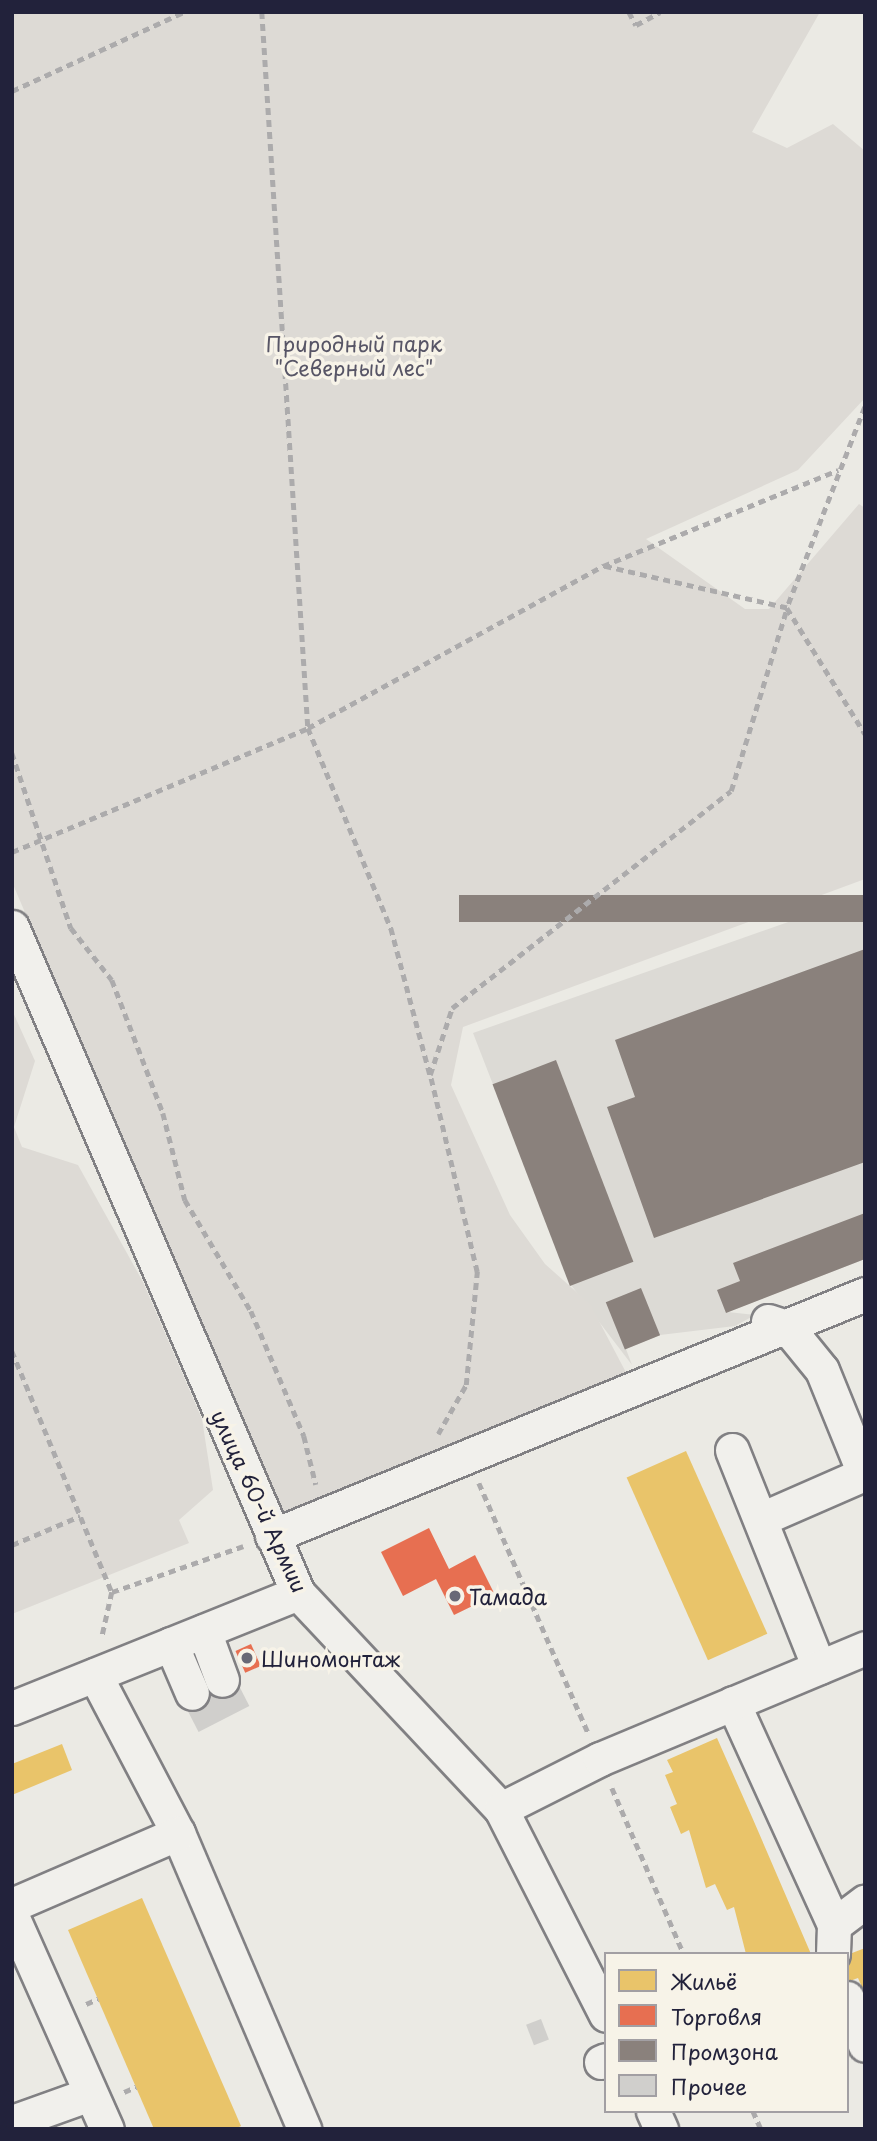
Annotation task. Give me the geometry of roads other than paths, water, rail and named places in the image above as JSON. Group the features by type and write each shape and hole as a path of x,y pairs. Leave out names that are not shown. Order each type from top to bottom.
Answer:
{"street":[{"name":"улица 60-й Армии","path":"12,927 298,1593 501,1809 604,2011"},
{"path":"272,1536 468,1457 772,1322 865,1294"},
{"path":"761,1518 864,1475 822,1370 772,1322"},
{"path":"732,1450 819,1667"},
{"path":"12,1708 298,1593"},
{"path":"204,1631 222,1680"},
{"path":"172,1644 192,1693"},
{"path":"501,1809 600,1759 865,1648"},
{"path":"95,1675 178,1833 304,2129"},
{"path":"733,1703 833,1939 865,1902"},
{"path":"12,1905 178,1833"},
{"path":"12,1916 107,2129"},
{"path":"849,2003 865,2045"},
{"path":"12,2122 90,2094"},
{"path":"654,2113 662,2129"}],"place":[{"name":"Тамада","path":"455,1596"},
{"name":"Шиномонтаж","path":"247,1658"}],"park label":[{"name":"Природный парк \"Северный лес\"","path":"354,355"}]}
